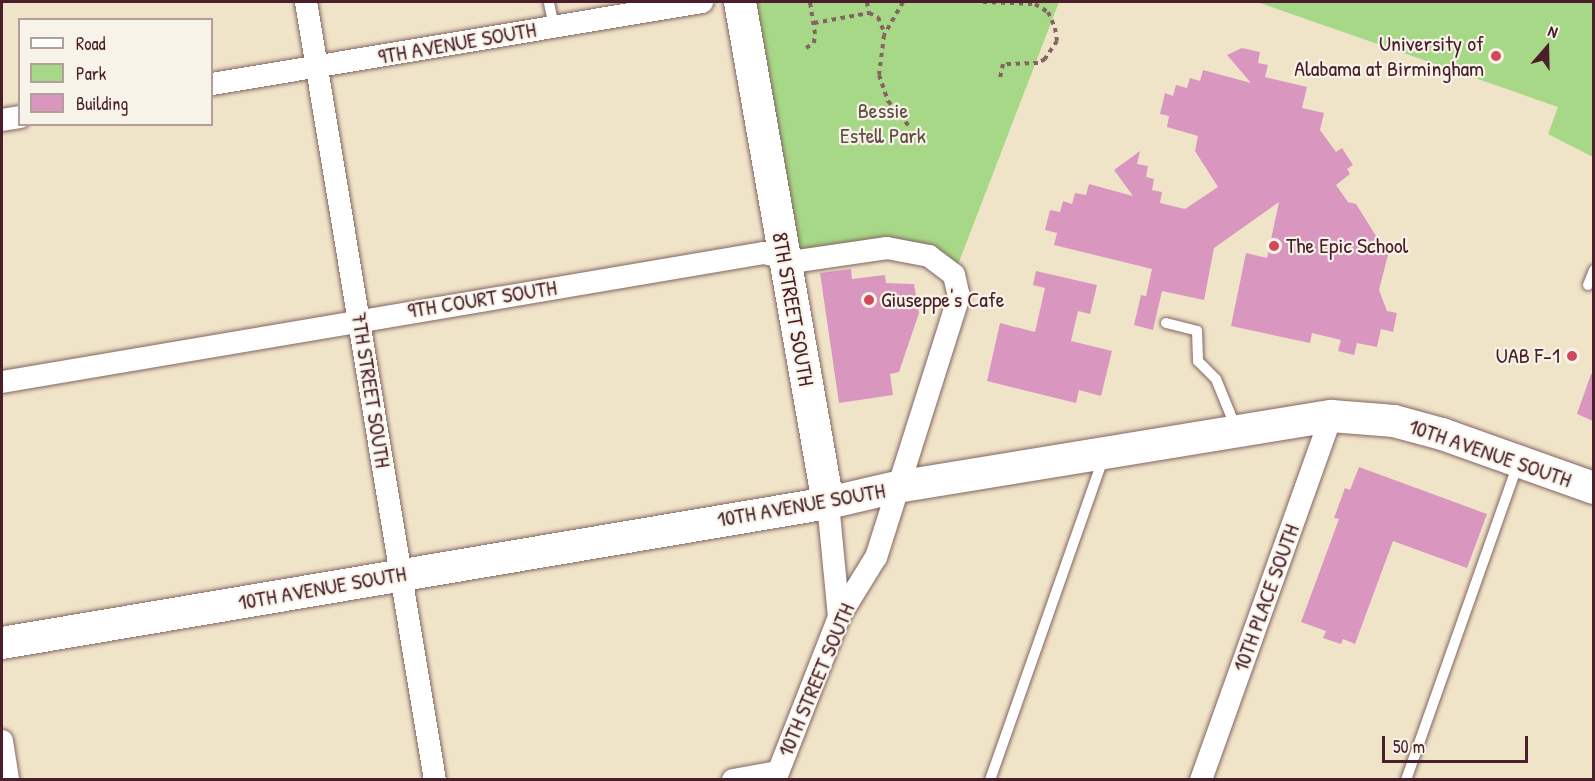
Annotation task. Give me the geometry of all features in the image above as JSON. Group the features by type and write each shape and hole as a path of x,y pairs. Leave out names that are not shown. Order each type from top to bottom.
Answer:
{"street":[{"name":"7TH STREET SOUTH","path":"306,2 435,780"},
{"name":"9TH AVENUE SOUTH","path":"213,84 702,2"},
{"name":"8TH STREET SOUTH","path":"740,2 783,260 828,503 839,617"},
{"path":"2,120 18,117"},
{"name":"9TH COURT SOUTH","path":"2,382 764,253 783,260 899,248 929,256 954,275"},
{"name":"10TH STREET SOUTH","path":"776,776 839,617 876,557 959,296 954,275"},
{"name":"10TH AVENUE SOUTH","path":"2,643 828,503 897,487 1331,416 1394,421 1442,434 1593,488"},
{"name":"10TH PLACE SOUTH","path":"1201,780 1331,416"},
{"path":"2,741 8,780"},
{"path":"733,780 776,776"}],"lane":[{"path":"549,3 554,26"},
{"path":"1588,285 1593,270"},
{"path":"1166,323 1197,331 1198,361 1216,378 1238,431"},
{"path":"990,780 1105,453"},
{"path":"1406,780 1519,462"}],"path":[{"path":"806,48 814,43 814,23 810,2"},
{"path":"867,2 869,13"},
{"path":"903,2 884,35 879,75 888,100 910,127"},
{"path":"983,2 1035,4 1048,12 1055,28 1057,41 1045,59 1038,63 1004,64 1000,78"},
{"path":"814,23 869,13 878,17 884,35"}],"green space":[{"name":"Bessie Estell Park","path":"739,2 1059,2 954,275 929,256 783,260"},
{"name":"University of Alabama at Birmingham","path":"1257,2 1593,2 1593,157 1548,134 1558,107"}],"building":[{"name":"The Epic School","path":"1242,48 1260,52 1258,63 1268,65 1265,77 1307,87 1302,108 1324,113 1320,130 1336,152 1342,148 1353,165 1347,169 1350,174 1336,185 1348,202 1356,204 1388,255 1379,290 1387,311 1397,313 1393,332 1381,329 1377,347 1357,343 1354,355 1338,351 1341,340 1312,333 1310,343 1231,326 1246,253 1267,258 1279,202 1214,248 1204,300 1162,291 1153,330 1134,325 1141,295 1146,296 1152,269 1054,245 1057,233 1045,230 1050,210 1060,212 1063,201 1072,204 1075,193 1086,195 1089,184 1133,196 1114,170 1140,151 1137,164 1148,166 1146,177 1154,179 1152,190 1162,192 1160,203 1185,209 1218,187 1195,151 1198,136 1167,127 1169,116 1160,114 1165,93 1173,96 1176,85 1187,88 1190,78 1200,81 1203,70 1251,83 1227,55"},
{"path":"851,269 852,279 885,275 886,283 914,284 919,313 899,372 890,374 893,395 839,403 820,273"},
{"path":"1036,271 1097,285 1090,314 1078,311 1071,341 1112,351 1101,396 1079,390 1076,403 987,381 1000,323 1035,332 1045,288 1033,285"},
{"path":"1591,374 1593,374 1593,421 1577,414"},
{"path":"1359,467 1487,514 1467,568 1393,541 1355,644 1343,639 1341,644 1323,638 1326,631 1301,622 1339,519 1334,518 1345,488 1350,490"}],"place":[{"name":"University of Alabama at Birmingham","path":"1496,56"},
{"name":"The Epic School","path":"1274,246"},
{"name":"Giuseppe's Cafe","path":"869,300"},
{"name":"UAB F-1","path":"1572,356"}]}
